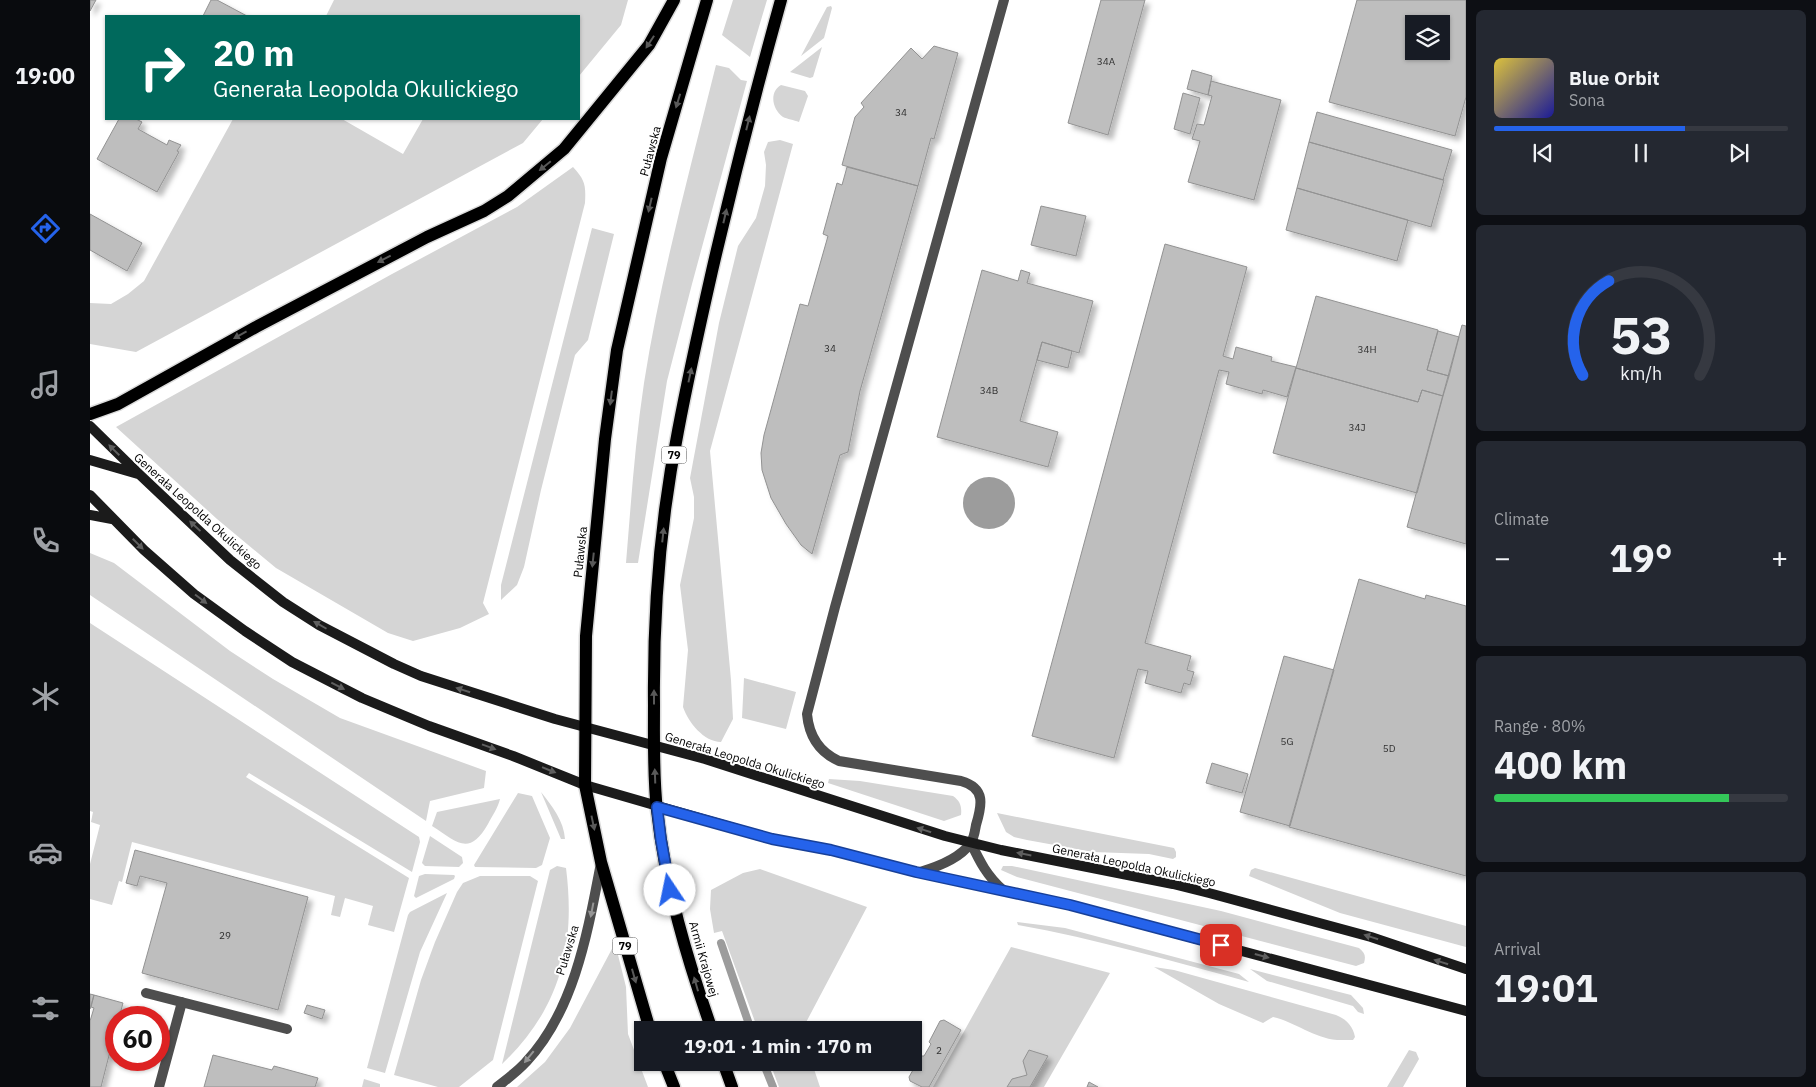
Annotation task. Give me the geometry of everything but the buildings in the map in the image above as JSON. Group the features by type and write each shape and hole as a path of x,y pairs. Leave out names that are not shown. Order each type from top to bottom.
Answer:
{"main road":[{"path":"90,414 118,404 289,309 427,237 484,211 508,196 564,149 649,46 674,0"},
{"name":"Puławska","path":"601,862 585,785 586,636 605,439 617,350 661,158 706,0"},
{"name":"79","path":"657,807 654,746 654,645 663,536 677,432 736,170 781,0"},
{"name":"Generała Leopolda Okulickiego","path":"90,426 230,560 283,602 319,625 421,676 555,719 712,761 920,829 971,843 1202,891 1371,937 1466,969"},
{"path":"90,460 139,474"},
{"path":"90,495 144,550 194,594 292,662 362,698 429,726 513,756 585,785 772,839 831,850 1070,905 1466,1011"},
{"path":"90,515 112,519"},
{"name":"Armii Krajowej","path":"657,807 673,903 709,1021"},
{"name":"79","path":"601,862 647,1021"},
{"path":"668,1071 674,1087"},
{"path":"726,1071 732,1087"}],"street":[{"path":"920,872 936,868 958,855 971,843 981,805 980,795 974,787 961,781 839,761 830,757 816,742 808,724 807,714 1004,0"},
{"path":"971,843 983,869 992,881 1003,890"},
{"name":"Puławska","path":"497,1087 526,1062 553,1026 572,982 588,932 601,862"},
{"path":"146,992 287,1029"},
{"path":"159,1087 182,1002"}],"shaded area":[{"path":"334,0 628,0 621,25 580,75 580,15 326,15"},
{"path":"733,0 767,0 750,57 722,35"},
{"path":"831,6 824,38 801,56 827,7"},
{"path":"822,47 813,77 810,78 790,72"},
{"path":"716,65 729,68 741,80 747,81 667,381 638,563 626,563 638,428 651,343 677,223"},
{"path":"781,85 805,91 808,96 799,122 783,117 776,110 773,96"},
{"path":"232,120 344,120 403,154 422,120 542,120 523,143 136,352 90,344 90,303 111,304 128,294 144,281"},
{"path":"780,140 793,144 710,451 733,719 721,742 709,739 697,730 683,707 688,650 680,585 694,518 694,497 690,478 719,323 738,246 756,218 765,186 766,165 764,152 768,142"},
{"path":"573,167 584,183 585,203 483,603 489,614 460,628 413,641 388,633 276,568 217,519 116,427 517,207"},
{"path":"592,228 614,234 588,340 575,355 524,567 517,585 501,600 501,585"},
{"path":"984,477 994,477 1008,484 1015,498 1015,508 1008,522 994,529 984,529 974,525 967,518 963,508 963,498 967,488 974,481"},
{"path":"90,553 114,563 230,651 273,679 340,718 486,771 484,788 430,801 426,821 90,595"},
{"path":"90,623 419,837 420,842 412,872 249,773 246,777 409,878 394,932 368,925 373,906 345,898 340,917 331,915 335,896 132,842 122,882 119,881 112,905 90,899 90,864 100,825 91,822 93,812 90,811"},
{"path":"744,678 796,692 786,729 742,718"},
{"path":"829,779 860,781 953,796 960,804 961,815 944,821 828,783"},
{"path":"541,792 560,820 565,839 561,839"},
{"path":"518,793 532,796 550,838 542,865 536,868 475,867 474,865"},
{"path":"500,799 495,812 481,834 469,843 456,841 432,826 437,812"},
{"path":"997,813 1174,848 1176,857 1173,859 1149,854 1093,852 1014,837 1006,832"},
{"path":"430,836 462,857 463,863 459,867 425,866 422,863"},
{"path":"557,866 566,868 568,897 568,924 565,950 559,975 538,1021 522,1043 502,1064 550,870"},
{"path":"1003,866 1012,866 1221,911 1359,948 1363,951 1364,963 1356,966 1017,877 1001,870"},
{"path":"1255,868 1466,926 1466,947 1340,913 1249,876 1251,870"},
{"path":"760,869 867,907 807,1021 755,1021 722,931 714,933 710,909 711,890 743,873"},
{"path":"425,874 455,876 454,879 416,898 414,896 419,876"},
{"path":"480,876 530,876 538,881 493,1060 459,1087 438,1087 394,1075 421,980 435,942 457,892 463,883"},
{"path":"447,893 420,952 385,1073 367,1068 408,915 410,912"},
{"path":"1017,922 1065,928 1239,974 1249,982 1163,958 1018,925"},
{"path":"614,945 626,987 628,1034 634,1050 634,1071 642,1071 648,1087 517,1087 545,1062 570,1028"},
{"path":"1011,947 1110,973 1044,1087 933,1087"},
{"path":"1154,967 1174,970 1336,1015 1348,1023 1353,1029 1355,1037 1353,1040 1329,1039 1273,1017 1263,1023 1219,1004"},
{"path":"1250,969 1351,995 1363,1008 1364,1014 1358,1012 1353,1006 1267,981"},
{"path":"1409,1050 1416,1052 1419,1059 1403,1087 1387,1087"},
{"path":"773,1071 815,1071 820,1087 779,1087"},
{"path":"364,1079 380,1084 380,1087 362,1087"}],"waterway":[{"path":"721,943 748,1021"},
{"path":"767,1071 773,1087"}],"route":[{"path":"670,890 657,807 727,828 795,844 831,850 916,872 1070,905 1221,945"}]}
